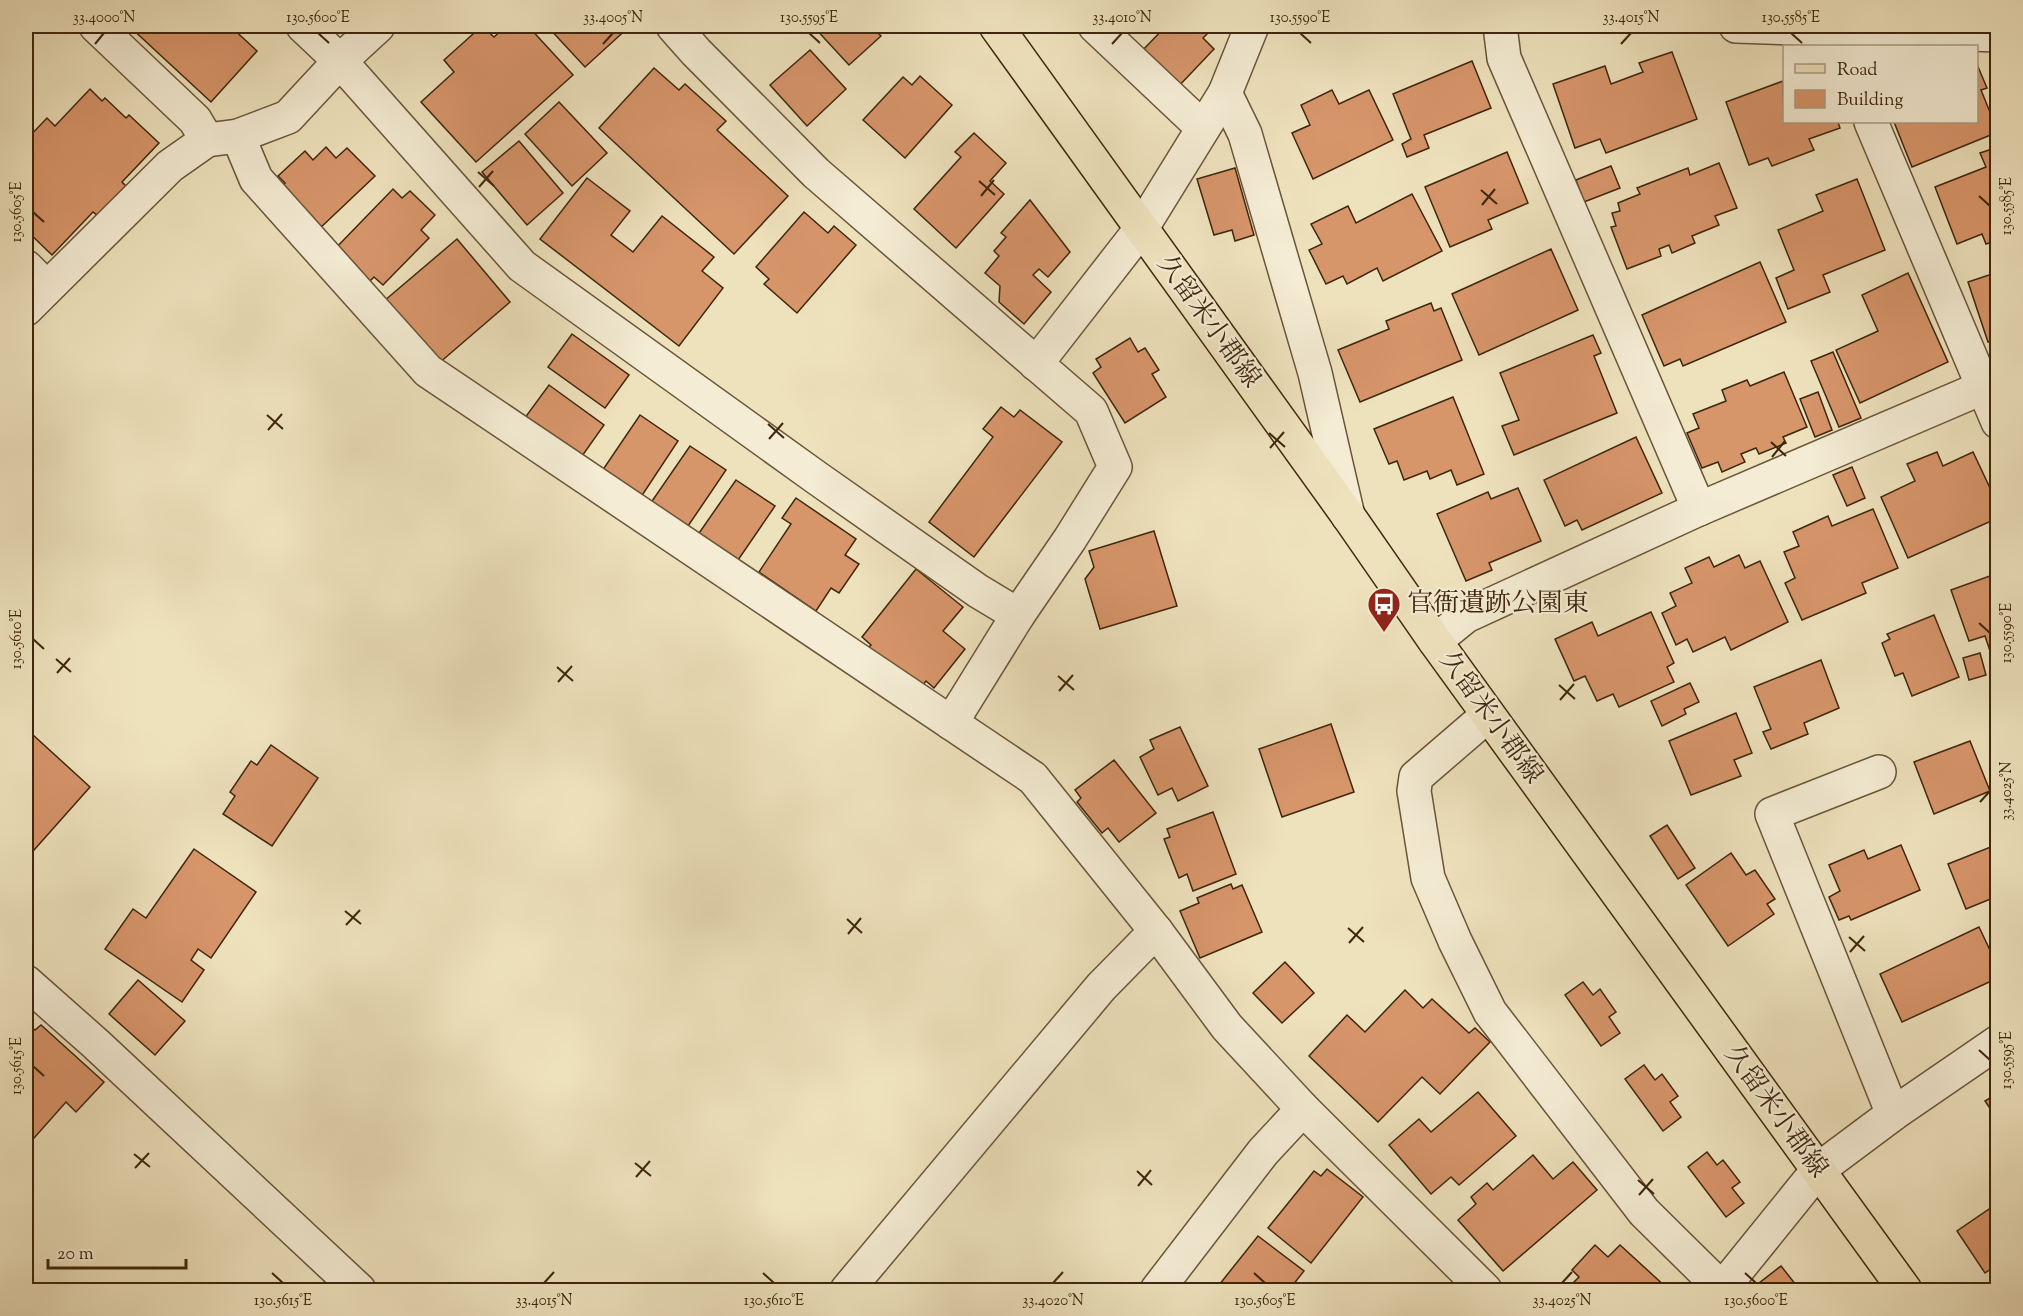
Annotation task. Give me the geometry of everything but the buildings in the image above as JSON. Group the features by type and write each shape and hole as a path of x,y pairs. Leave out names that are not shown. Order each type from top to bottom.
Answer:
{"main road":[{"name":"久留米小郡線","path":"996,26 1488,715 1905,1290"}],"street":[{"path":"96,26 195,120 223,138 256,179 428,371 1033,778 1156,931 1227,1027 1303,1109 1485,1290"},
{"path":"303,26 340,61 522,266 760,438 978,591 1018,615"},
{"path":"32,288 170,166 223,138 288,117 340,61 378,26"},
{"path":"673,26 816,173 1091,411 1114,467 1071,538 1018,615 951,723"},
{"path":"1095,26 1203,128"},
{"path":"1036,364 1141,229 1225,93 1252,26"},
{"path":"1500,26 1504,58 1699,509"},
{"path":"1736,26 1836,37 1998,35"},
{"path":"1225,93 1245,134 1315,373 1348,517"},
{"path":"1871,123 1990,385 1998,422"},
{"path":"1435,641 1466,616 1699,509 1990,385"},
{"path":"1488,715 1416,777 1414,790 1428,878 1455,941 1490,1012 1644,1212 1721,1290 1818,1170 1893,1114 1998,1042"},
{"path":"1879,772 1772,814 1893,1114"},
{"path":"847,1290 1101,987 1156,931"},
{"path":"26,982 96,1044 359,1290"},
{"path":"1157,1290 1263,1152 1303,1109"}],"place":[{"name":"官衙遺跡公園東","path":"1384,633"}]}
